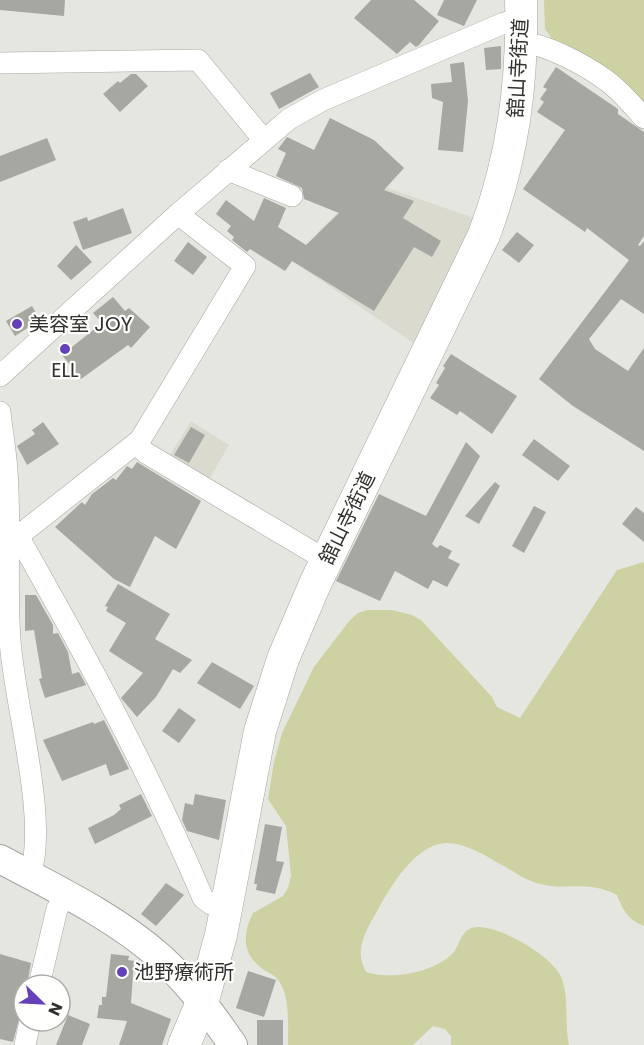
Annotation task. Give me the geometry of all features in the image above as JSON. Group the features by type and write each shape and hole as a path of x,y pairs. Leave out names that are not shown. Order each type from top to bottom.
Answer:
{"main road":[{"name":"舘山寺街道","path":"184,1045 203,1000 227,906 253,767 270,695 299,620 326,560 484,234 494,207 516,120 522,20"}],"street":[{"path":"0,376 177,214 289,119 323,100 504,23 522,20 536,43 598,75 614,87 644,118"},
{"path":"0,63 198,60 263,139"},
{"path":"228,170 292,196"},
{"path":"13,540 136,444 245,266 177,214"},
{"path":"0,412 13,540 10,639 17,704 29,769 36,842 36,859 30,874"},
{"path":"136,444 146,453 326,560"},
{"path":"13,540 81,646 135,752 203,898 211,904 227,906"},
{"path":"0,859 66,895 145,945 203,1000 233,1045"},
{"path":"42,973 57,909 66,895"}],"shaded area":[{"path":"382,186 474,218 415,344 295,263 320,230 363,188"},
{"path":"191,421 229,445 207,483 167,460"}],"green space":[{"path":"544,0 644,0 644,108 554,42 545,29"},
{"path":"644,562 644,926 627,914 617,895 595,888 537,883 474,850 445,843 423,852 404,870 388,892 362,942 361,957 366,972 400,975 424,970 445,960 453,953 465,932 472,928 482,927 507,935 535,950 556,969 561,977 565,993 569,1045 451,1045 451,1036 445,1029 433,1026 413,1045 288,1045 288,1012 283,988 276,977 251,958 246,936 253,913 283,896 288,888 291,876 286,826 268,799 274,762 282,733 314,667 358,613 368,610 392,610 421,620 492,697 497,707 520,718 617,570"}],"building":[{"path":"0,0 65,0 64,16 0,10"},
{"path":"371,0 414,0 439,21 419,45 416,47 410,42 397,54 354,18"},
{"path":"444,0 477,0 464,26 437,15"},
{"path":"501,46 501,69 486,70 484,48"},
{"path":"464,62 468,101 463,152 438,150 443,102 432,98 431,84 452,82 450,64"},
{"path":"556,67 618,109 618,114 644,132 644,236 638,245 640,246 644,241 644,314 621,299 589,339 595,349 628,371 644,348 644,451 573,406 539,379 629,260 587,228 585,232 523,189 565,130 537,112 544,102 540,99 547,89 543,87"},
{"path":"310,73 319,87 279,109 270,93"},
{"path":"131,74 136,74 148,86 120,112 103,94 118,81 120,83"},
{"path":"330,118 374,140 404,168 384,190 414,201 403,218 441,241 432,257 414,247 374,311 292,261 285,271 250,249 247,252 232,240 234,237 227,231 231,226 216,214 226,200 254,221 264,198 286,208 278,227 306,245 339,213 304,199 302,188 276,176 286,153 278,149 287,137 314,150"},
{"path":"47,138 56,160 0,182 0,156"},
{"path":"123,208 132,233 83,250 73,222 87,217 88,221"},
{"path":"517,232 534,245 519,263 502,250"},
{"path":"188,242 207,257 193,275 174,261"},
{"path":"76,245 92,262 71,280 57,266"},
{"path":"113,297 125,311 129,308 150,327 131,348 128,345 81,379 62,355 102,323 93,313"},
{"path":"32,306 40,320 15,336 6,321"},
{"path":"451,354 517,396 492,434 460,411 457,415 430,398 439,385 436,383"},
{"path":"43,422 59,444 27,465 17,446 35,434 32,430"},
{"path":"191,427 205,435 189,463 174,455"},
{"path":"534,439 570,466 558,481 522,455"},
{"path":"466,442 480,456 432,544 437,548 440,545 452,551 448,558 460,564 447,587 433,580 428,589 395,571 380,601 336,581 379,494 426,516"},
{"path":"137,462 201,501 176,549 155,536 130,587 114,579 55,527 82,502 85,505 92,494 113,478 116,480 127,466 132,469"},
{"path":"495,482 500,486 479,524 465,516"},
{"path":"534,506 546,512 524,553 512,546"},
{"path":"636,507 644,513 644,542 622,524"},
{"path":"118,584 170,614 155,639 192,660 180,673 173,669 156,697 137,717 121,698 143,673 109,651 126,623 106,611 108,607 105,606"},
{"path":"25,595 36,595 53,625 53,634 58,633 68,652 72,674 79,672 86,685 45,698 39,679 42,678 34,630 25,631"},
{"path":"212,662 254,686 240,709 197,683"},
{"path":"179,708 196,720 179,743 162,731"},
{"path":"104,720 129,769 110,776 106,764 62,781 43,740"},
{"path":"141,794 152,816 95,844 88,828 114,815 121,809 119,805"},
{"path":"195,794 226,800 219,840 187,831 182,820 185,803 193,805"},
{"path":"265,824 282,827 276,861 284,862 275,894 256,890 257,884 254,884"},
{"path":"166,883 184,895 156,926 141,914"},
{"path":"0,954 31,963 29,973 12,973 12,1033 15,1033 13,1042 0,1039"},
{"path":"111,954 129,956 128,960 134,961 131,1003 171,1019 162,1045 119,1045 127,1021 97,1018 99,1005 102,1005 102,997 106,997"},
{"path":"248,971 276,980 264,1017 236,1008"},
{"path":"72,1017 90,1024 82,1045 56,1045 61,1033 72,1033"},
{"path":"257,1020 283,1020 283,1045 257,1045"}],"place":[{"name":"美容室 JOY","path":"17,324"},
{"name":"ELL","path":"65,349"},
{"name":"池野療術所","path":"122,972"}]}
